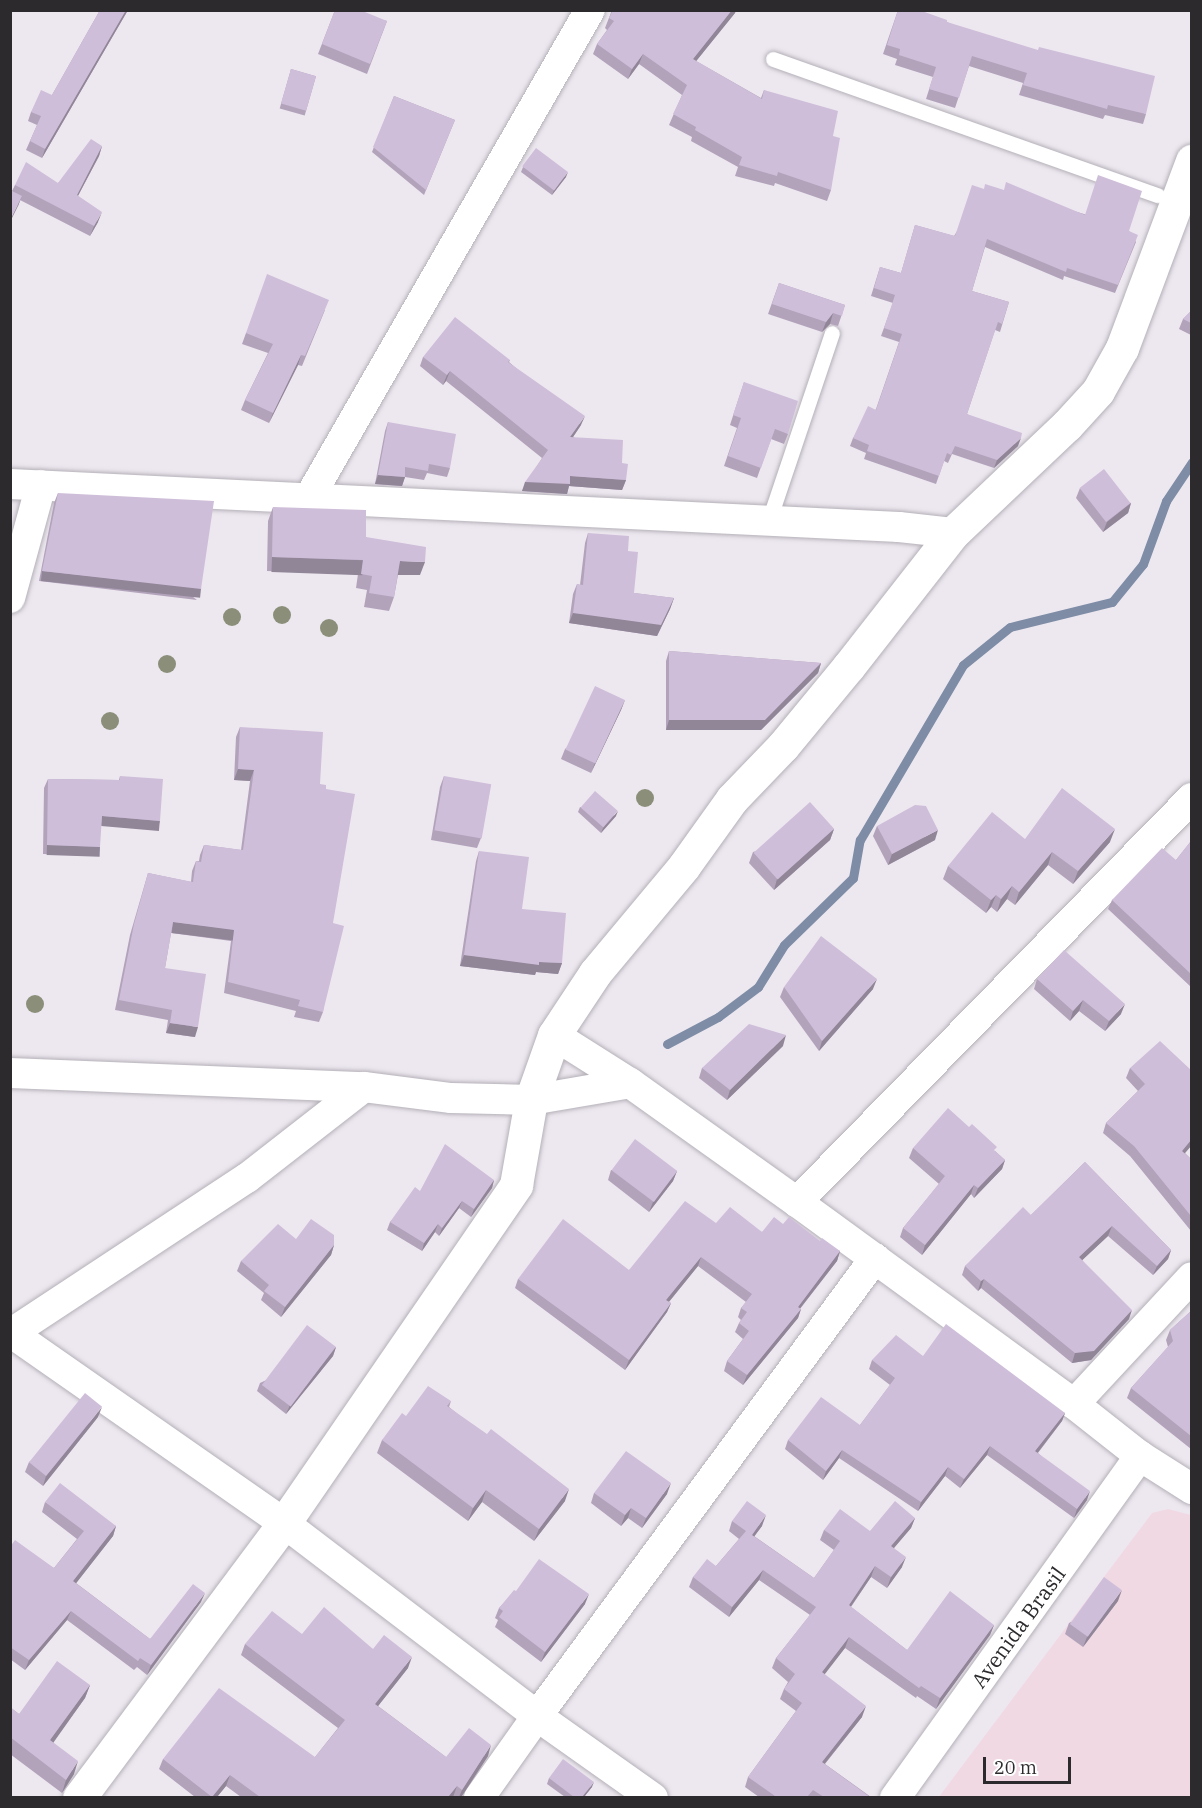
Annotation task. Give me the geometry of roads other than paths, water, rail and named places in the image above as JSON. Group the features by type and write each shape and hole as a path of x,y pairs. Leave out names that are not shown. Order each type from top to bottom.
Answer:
{"street":[{"path":"309,498 590,10"},
{"path":"79,1797 284,1523 516,1185 531,1100 554,1035 596,973 684,866 732,799 805,720 953,533 1067,425 1098,391 1122,348 1191,161"},
{"path":"10,484 769,520 899,527 953,533"},
{"path":"10,598 41,485"},
{"path":"797,1202 1191,798"},
{"path":"554,1035 630,1083 797,1202 1074,1404 1140,1456 1191,1489"},
{"path":"10,1072 364,1087 451,1098 531,1100 630,1083"},
{"path":"364,1087 247,1178 11,1333 284,1523 537,1716 653,1797"},
{"path":"479,1797 874,1258"},
{"path":"1074,1404 1191,1277"},
{"name":"Avenida Brasil","path":"895,1797 1140,1456"}],"lane":[{"path":"773,59 1158,195"},
{"path":"769,520 832,333"}],"waterway":[{"path":"667,1044 718,1017 758,987 784,945 853,878 860,840 963,665 1010,627 1112,602 1143,564 1166,501 1192,462"}]}
